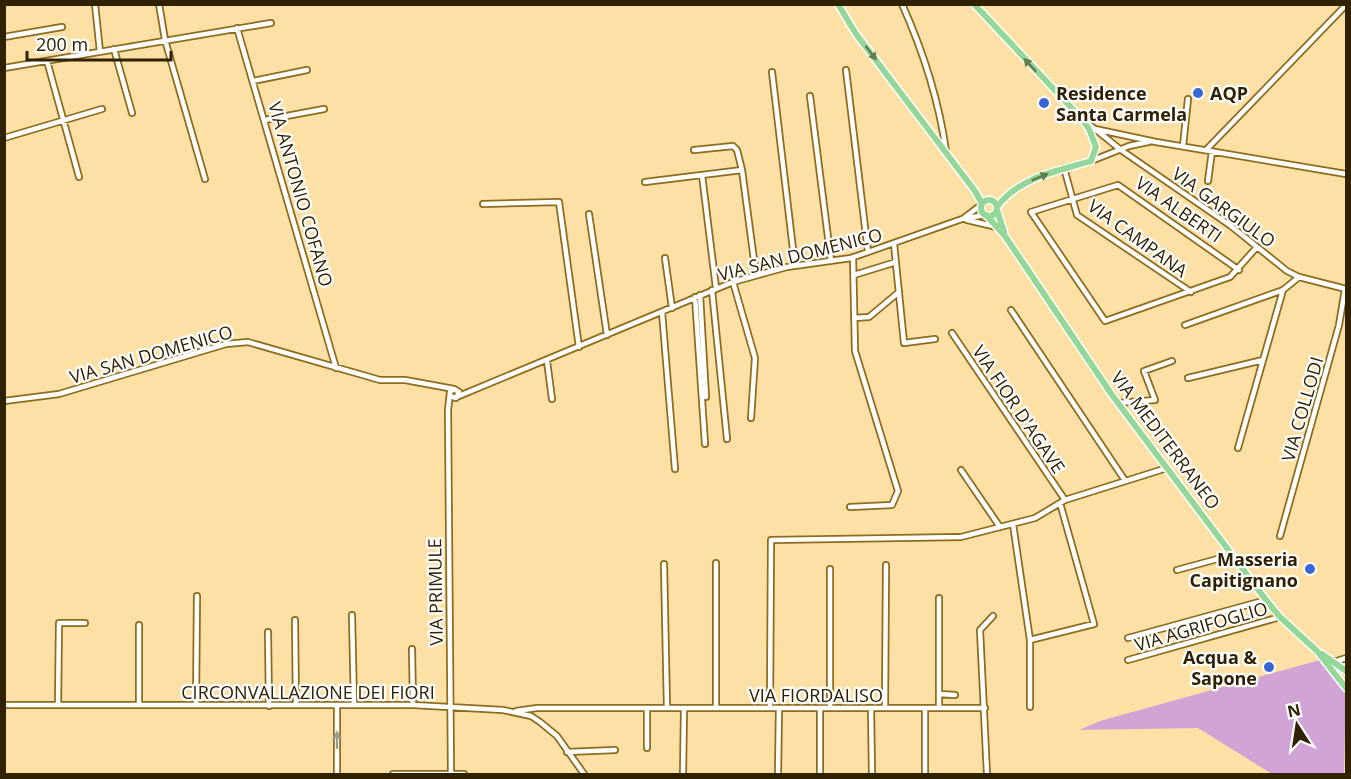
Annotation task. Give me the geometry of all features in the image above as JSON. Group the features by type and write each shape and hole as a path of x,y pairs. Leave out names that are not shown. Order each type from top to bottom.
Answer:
{"main road":[{"path":"838,4 856,34 975,191 986,215 1005,236"},
{"path":"974,4 1080,117 1096,147 1091,161 1037,177 1005,197 994,214 986,215"},
{"path":"981,204 991,200 997,208 1005,236"},
{"name":"VIA MEDITERRANEO","path":"1005,236 1118,403 1232,555 1280,617 1317,651"},
{"path":"1317,651 1347,671"},
{"path":"1317,651 1347,688"}],"street":[{"path":"95,4 100,52"},
{"path":"159,4 165,40 205,179"},
{"path":"902,4 929,75 943,128 946,153"},
{"path":"1206,150 1347,5"},
{"path":"4,68 271,22"},
{"path":"4,37 62,27"},
{"name":"VIA ANTONIO COFANO","path":"237,28 336,368"},
{"path":"114,49 132,113"},
{"path":"47,61 79,177"},
{"path":"253,81 307,70"},
{"path":"846,70 868,252"},
{"path":"772,72 795,266"},
{"path":"810,96 831,261"},
{"path":"1183,146 1188,99"},
{"path":"4,138 102,109"},
{"path":"265,120 324,109"},
{"name":"VIA GARGIULO","path":"1080,117 1121,150 1299,277 1346,289"},
{"path":"934,137 943,128"},
{"path":"1095,129 1156,142 1347,174"},
{"path":"1091,161 1140,143 1156,142"},
{"path":"694,150 733,146 737,150 756,276"},
{"path":"1208,181 1212,151"},
{"name":"VIA CAMPANA","path":"1064,168 1077,214 1191,292"},
{"path":"645,182 741,170"},
{"path":"702,175 727,439"},
{"name":"VIA ALBERTI","path":"1191,292 1105,321 1031,212 1112,186 1121,186 1239,270"},
{"path":"483,204 559,202 579,347"},
{"name":"VIA SAN DOMENICO","path":"962,219 981,204"},
{"path":"589,214 607,334"},
{"name":"VIA SAN DOMENICO","path":"443,389 454,396 473,392 732,282 795,266 854,257 962,219 986,215"},
{"path":"962,219 979,221 998,228"},
{"path":"894,244 904,343 935,339"},
{"path":"1191,292 1230,277 1239,270 1257,247"},
{"path":"850,507 892,505 898,491 855,351 854,257"},
{"path":"665,258 672,308"},
{"path":"854,276 896,262"},
{"path":"1185,325 1282,290 1299,277"},
{"path":"732,282 755,358 751,418"},
{"name":"VIA COLLODI","path":"1280,536 1339,326 1346,289"},
{"path":"1238,448 1282,290"},
{"path":"854,318 868,317 899,292"},
{"path":"698,296 706,397"},
{"path":"698,296 705,444"},
{"path":"1011,310 1124,479"},
{"path":"662,312 675,469"},
{"name":"VIA FIOR D'AGAVE","path":"952,333 1062,501 1094,624 1030,640"},
{"name":"VIA SAN DOMENICO","path":"4,401 58,394 226,345 248,342 380,380 405,380 443,389 473,392"},
{"path":"1188,378 1263,360"},
{"path":"1118,403 1155,400 1144,371 1172,361"},
{"path":"547,362 552,399"},
{"path":"454,396 455,389"},
{"name":"VIA PRIMULE","path":"451,774 448,410 455,389"},
{"path":"770,708 771,540 961,537 1035,518 1062,501 1124,479 1167,468"},
{"path":"961,470 1000,527"},
{"path":"1013,524 1030,640 1030,707"},
{"path":"1177,570 1232,555"},
{"path":"716,563 716,708"},
{"path":"664,564 667,708"},
{"path":"885,708 886,565"},
{"path":"830,569 831,708"},
{"path":"196,705 197,596"},
{"path":"939,598 939,708"},
{"path":"1128,638 1266,600"},
{"path":"352,615 354,705"},
{"path":"987,774 980,630 993,616"},
{"name":"VIA AGRIFOGLIO","path":"1128,660 1280,617"},
{"path":"295,620 296,705"},
{"path":"58,705 58,623 85,623"},
{"path":"139,625 139,705"},
{"path":"268,632 269,706"},
{"path":"412,649 413,705"},
{"path":"1334,662 1347,660 1347,671"},
{"path":"939,694 955,695"},
{"name":"CIRCONVALLAZIONE DEI FIORI","path":"4,705 413,705 514,711 540,722 556,736 584,774"},
{"path":"337,705 337,774"},
{"name":"VIA FIORDALISO","path":"514,711 537,708 984,708"},
{"path":"647,708 647,748"},
{"path":"778,774 779,708"},
{"path":"820,708 820,774"},
{"path":"871,708 872,774"},
{"path":"924,774 925,708"},
{"path":"683,774 684,709"},
{"path":"567,752 615,750"},
{"path":"393,774 464,774"}],"shaded area":[{"path":"1320,660 1346,690 1344,774 1272,774 1198,728 1079,730 1100,721"}],"place":[{"name":"AQP","path":"1198,93"},
{"name":"Residence Santa Carmela","path":"1044,103"},
{"name":"Masseria Capitignano","path":"1310,569"},
{"name":"Acqua & Sapone","path":"1269,667"}]}
